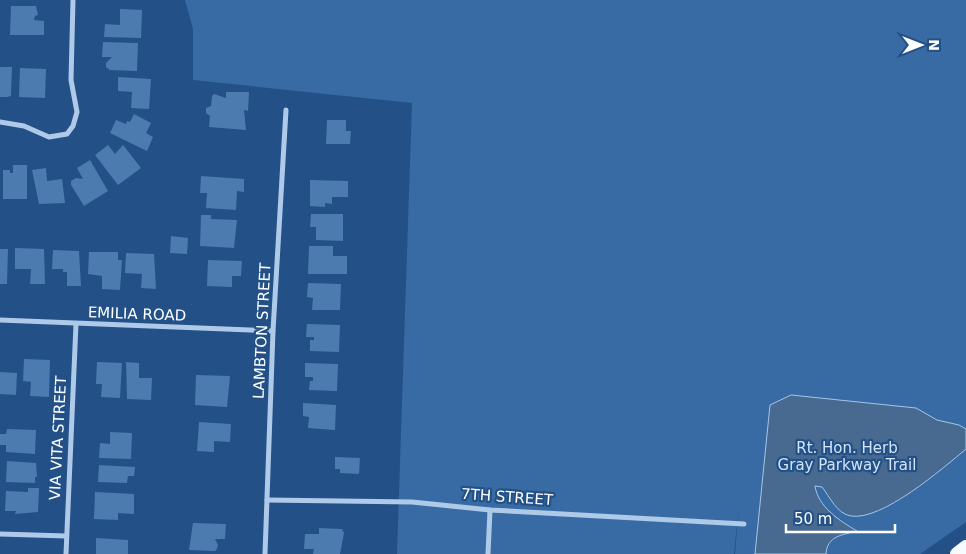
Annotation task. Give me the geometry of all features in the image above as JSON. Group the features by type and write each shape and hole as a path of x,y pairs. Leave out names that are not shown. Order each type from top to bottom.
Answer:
{"highway":[{"path":"956,554 966,547"}],"street":[{"path":"0,122 24,126 49,137 67,134 73,126 77,112 71,80 73,0"},
{"name":"LAMBTON STREET","path":"265,554 273,331 286,110"},
{"name":"EMILIA ROAD","path":"0,320 273,331"},
{"name":"VIA VITA STREET","path":"66,554 76,324"},
{"name":"7TH STREET","path":"267,500 412,502 490,510 744,524"},
{"path":"488,554 490,510"},
{"path":"0,534 66,536"}],"green space":[{"name":"Rt. Hon. Herb Gray Parkway Trail","path":"185,0 966,0 966,522 920,554 735,554 739,506 734,554 397,554 412,103 193,80 193,29"}],"shaded area":[{"path":"791,395 916,408 937,420 959,425 966,429 966,449 911,492 879,510 864,515 846,515 834,504 822,487 815,486 817,494 825,507 837,518 857,531 836,537 829,543 826,554 755,554 770,405"}],"building":[{"path":"11,6 36,6 38,15 35,16 34,20 44,21 44,35 10,35"},
{"path":"120,9 142,10 141,38 104,37 105,24 120,25"},
{"path":"103,42 138,43 137,71 110,70 106,67 106,63 112,57 102,57"},
{"path":"0,67 12,67 11,96 0,97"},
{"path":"20,68 46,69 45,98 19,97"},
{"path":"118,77 151,79 149,109 131,108 132,92 118,91"},
{"path":"226,92 249,92 248,111 244,110 246,130 209,127 210,116 206,113 206,108 211,106 214,94 226,98"},
{"path":"134,114 151,123 146,133 153,137 147,151 110,133 116,120 126,124 127,121 130,122"},
{"path":"327,120 346,120 346,131 351,131 350,144 326,144"},
{"path":"108,145 115,154 123,145 141,168 118,185 95,155"},
{"path":"90,160 108,191 84,206 71,185 71,181 76,178 83,179 77,168"},
{"path":"13,165 27,165 27,199 3,199 3,170 10,170 10,173 13,173"},
{"path":"46,168 47,181 62,179 65,203 39,204 32,170"},
{"path":"201,176 244,179 244,192 237,191 236,210 206,208 207,193 200,193"},
{"path":"310,180 348,181 348,197 332,197 332,204 325,203 325,207 310,206"},
{"path":"311,214 343,214 343,241 316,240 316,227 310,227"},
{"path":"201,215 211,215 211,219 237,220 234,248 200,246"},
{"path":"171,236 188,238 187,254 170,253"},
{"path":"309,246 333,246 333,256 347,256 347,274 308,274"},
{"path":"15,248 44,249 45,284 30,284 31,269 15,269"},
{"path":"0,249 8,249 7,284 0,284"},
{"path":"53,250 79,251 81,286 67,286 67,272 63,272 63,269 52,269"},
{"path":"89,252 118,252 118,260 122,260 120,290 102,289 102,276 88,274"},
{"path":"126,253 154,254 156,289 141,288 142,274 125,273"},
{"path":"208,260 242,261 241,276 232,276 232,287 207,286"},
{"path":"308,283 341,284 340,310 312,310 313,298 307,297"},
{"path":"307,324 340,325 339,352 310,351 310,340 314,340 314,337 306,337"},
{"path":"24,359 50,360 49,397 30,396 31,382 23,381"},
{"path":"97,362 122,363 120,398 101,397 102,384 96,384"},
{"path":"126,362 139,363 139,378 152,378 151,400 127,399"},
{"path":"305,363 338,364 337,391 309,390 310,381 313,381 313,377 305,377"},
{"path":"0,372 17,373 16,395 0,394"},
{"path":"196,375 230,376 227,407 195,405"},
{"path":"303,403 336,405 335,430 308,428 309,417 303,416"},
{"path":"199,422 231,424 230,442 214,441 214,452 197,451"},
{"path":"7,429 36,430 35,454 6,452 6,445 0,445 0,434 6,434"},
{"path":"110,432 132,433 131,459 99,458 100,443 110,444"},
{"path":"335,457 360,458 359,474 340,473 340,469 335,469"},
{"path":"7,461 36,463 37,477 35,477 35,483 6,482"},
{"path":"99,465 135,467 134,476 128,476 127,483 98,482"},
{"path":"28,488 39,488 38,512 15,514 16,511 5,511 6,491 28,492"},
{"path":"95,492 134,494 134,514 118,513 118,520 94,519"},
{"path":"193,523 226,524 225,539 215,539 218,545 215,551 189,550"},
{"path":"319,528 342,529 344,533 340,554 313,554 314,549 304,549 305,534 319,534"},
{"path":"96,538 128,540 128,554 96,554"}]}
